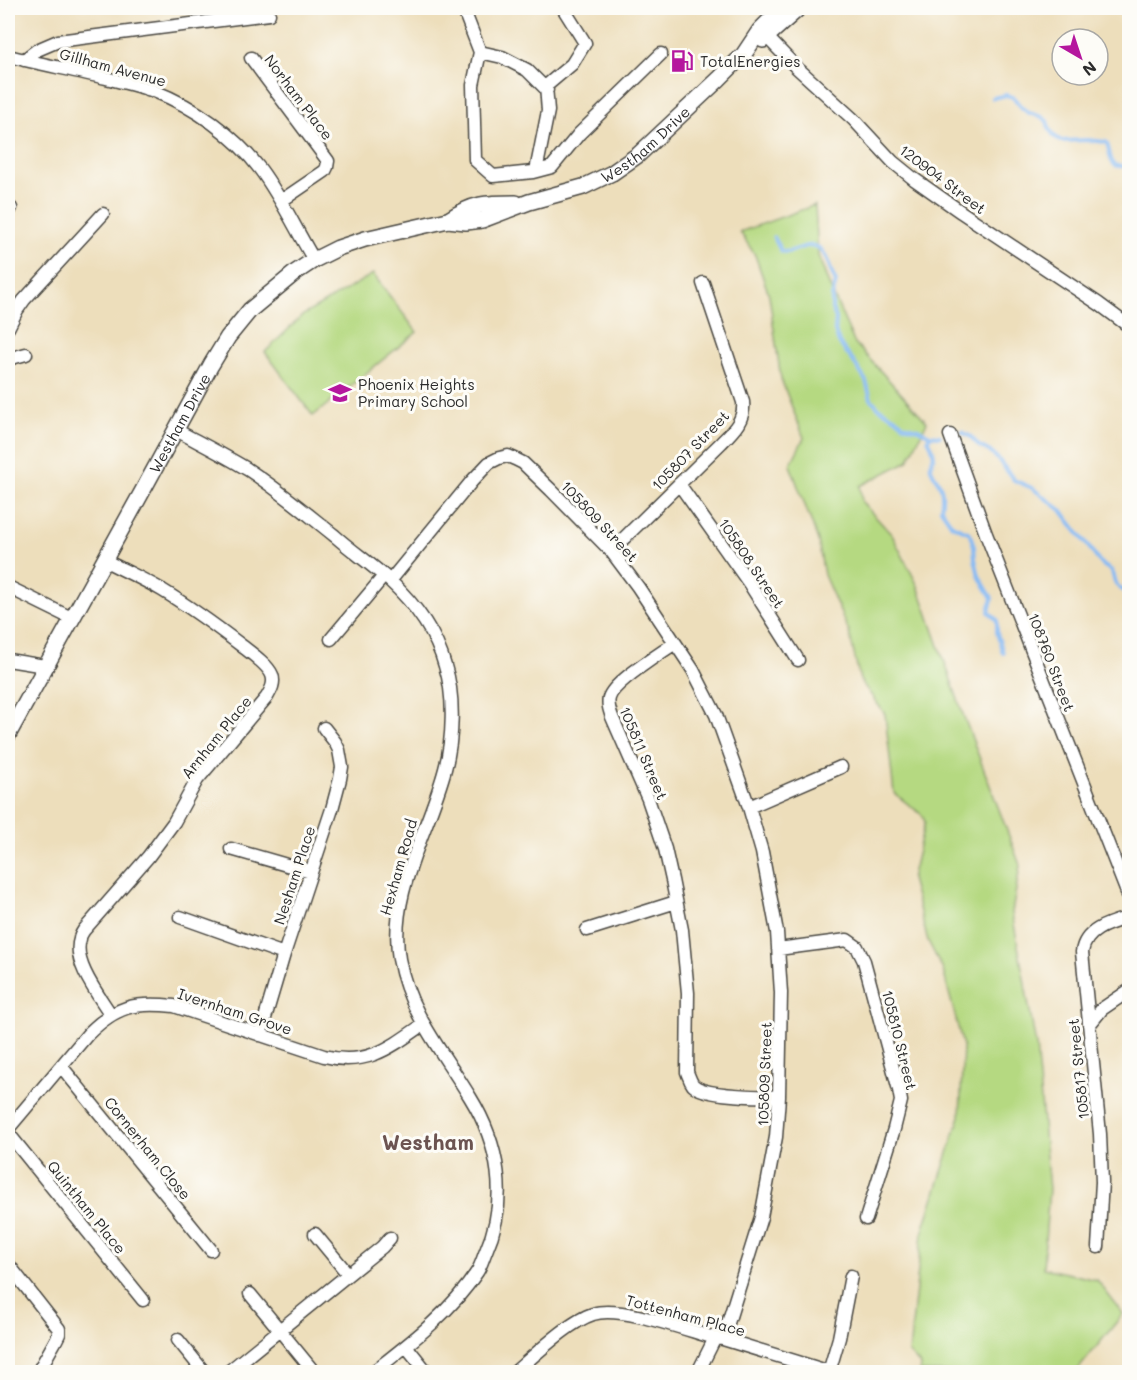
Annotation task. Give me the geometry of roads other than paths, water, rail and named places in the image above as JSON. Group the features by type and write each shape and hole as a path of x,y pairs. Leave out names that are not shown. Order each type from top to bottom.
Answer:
{"street":[{"path":"463,8 480,52 473,85 475,160 493,176 536,171 552,166 579,134 661,54"},
{"path":"536,171 548,111 546,86 572,64 585,43 563,8"},
{"name":"Westham Drive","path":"8,735 211,365 228,337 250,310 296,272 338,248 365,239 448,220 461,211 482,204 529,202 584,187 623,165 638,155 719,79 764,33 782,8"},
{"name":"Westham Drive","path":"764,33 799,8"},
{"path":"24,60 46,45 58,41 269,14"},
{"name":"120904 Street","path":"764,33 795,66 853,119 893,162 914,179 1130,327"},
{"path":"480,52 502,57 527,70 547,90"},
{"name":"Gillham Avenue","path":"8,56 154,91 184,105 206,119 245,152 272,186 314,260"},
{"name":"Norham Place","path":"251,57 328,160 325,171 281,201"},
{"path":"8,328 24,300 103,214"},
{"name":"105807 Street","path":"611,551 730,434 743,414 743,402 703,283"},
{"path":"8,359 26,354"},
{"name":"Hexham Road","path":"176,430 255,475 296,504 387,579 414,608 432,634 446,667 451,702 451,740 444,771 400,905 397,932 399,957 405,984 414,1008 482,1117 492,1142 499,1189 496,1218 478,1271 441,1315 373,1372"},
{"name":"108760 Street","path":"950,435 986,534 1130,900"},
{"name":"105809 Street","path":"331,639 489,463 508,456 523,463 611,551 638,587 693,670 716,715 749,807 762,852 777,932 781,993 779,1097 776,1137 761,1217 719,1339 698,1372"},
{"name":"105808 Street","path":"679,484 749,583 798,660"},
{"name":"Arnham Place","path":"104,560 161,590 202,616 253,654 268,668 273,682 267,697 197,780 165,836 84,930 79,941 82,964 111,1015"},
{"path":"8,587 71,618"},
{"name":"105811 Street","path":"675,643 614,689 609,697 608,706 648,798 672,880 682,930 687,983 687,1072 694,1085 708,1092 779,1097"},
{"path":"8,660 45,666"},
{"name":"Nesham Place","path":"260,1035 310,872 332,809 342,767 339,750 324,728"},
{"path":"749,807 842,767"},
{"path":"231,849 310,872"},
{"path":"587,930 676,903"},
{"path":"180,917 284,954"},
{"name":"105817 Street","path":"1098,1247 1102,1182 1100,1134 1083,968 1083,944 1108,923 1130,917"},
{"name":"105810 Street","path":"778,949 847,940 857,947 864,961 901,1101 866,1219"},
{"path":"1089,1024 1102,1009 1130,990"},
{"name":"Ivernham Grove","path":"8,1129 101,1021 119,1010 138,1004 174,1006 338,1060 350,1060 376,1054 424,1024"},
{"name":"Cornerham Close","path":"61,1066 211,1250"},
{"name":"Quintham Place","path":"8,1133 143,1300"},
{"path":"315,1234 348,1274"},
{"path":"228,1372 382,1247 390,1238"},
{"path":"8,1264 59,1329 59,1334 38,1372"},
{"name":"Tottenham Place","path":"514,1372 583,1318 604,1312 627,1314 829,1372 839,1338 851,1276"},
{"path":"250,1294 314,1372"},
{"path":"178,1340 204,1372"},
{"path":"406,1346 427,1372"}],"waterway":[{"path":"993,98 1006,95 1013,97 1029,113 1047,121 1054,136 1061,141 1106,142 1113,163 1130,167"},
{"path":"774,237 781,251 816,246 824,254 836,282 832,297 832,309 836,318 835,331 839,343 866,381 871,399 879,408 904,425 930,435 940,436"},
{"path":"962,432 998,459 1014,480 1032,488 1061,510 1098,560 1112,571 1117,585 1130,593"},
{"path":"930,435 928,439 934,456 931,469 941,488 941,509 952,525 970,533 979,576 992,598 989,612 997,620 997,633 1003,653"}],"place":[{"name":"TotalEnergies","path":"682,61"},
{"name":"Phoenix Heights Primary School","path":"340,393"}],"district":[{"name":"Westham","path":"428,1141"}]}
